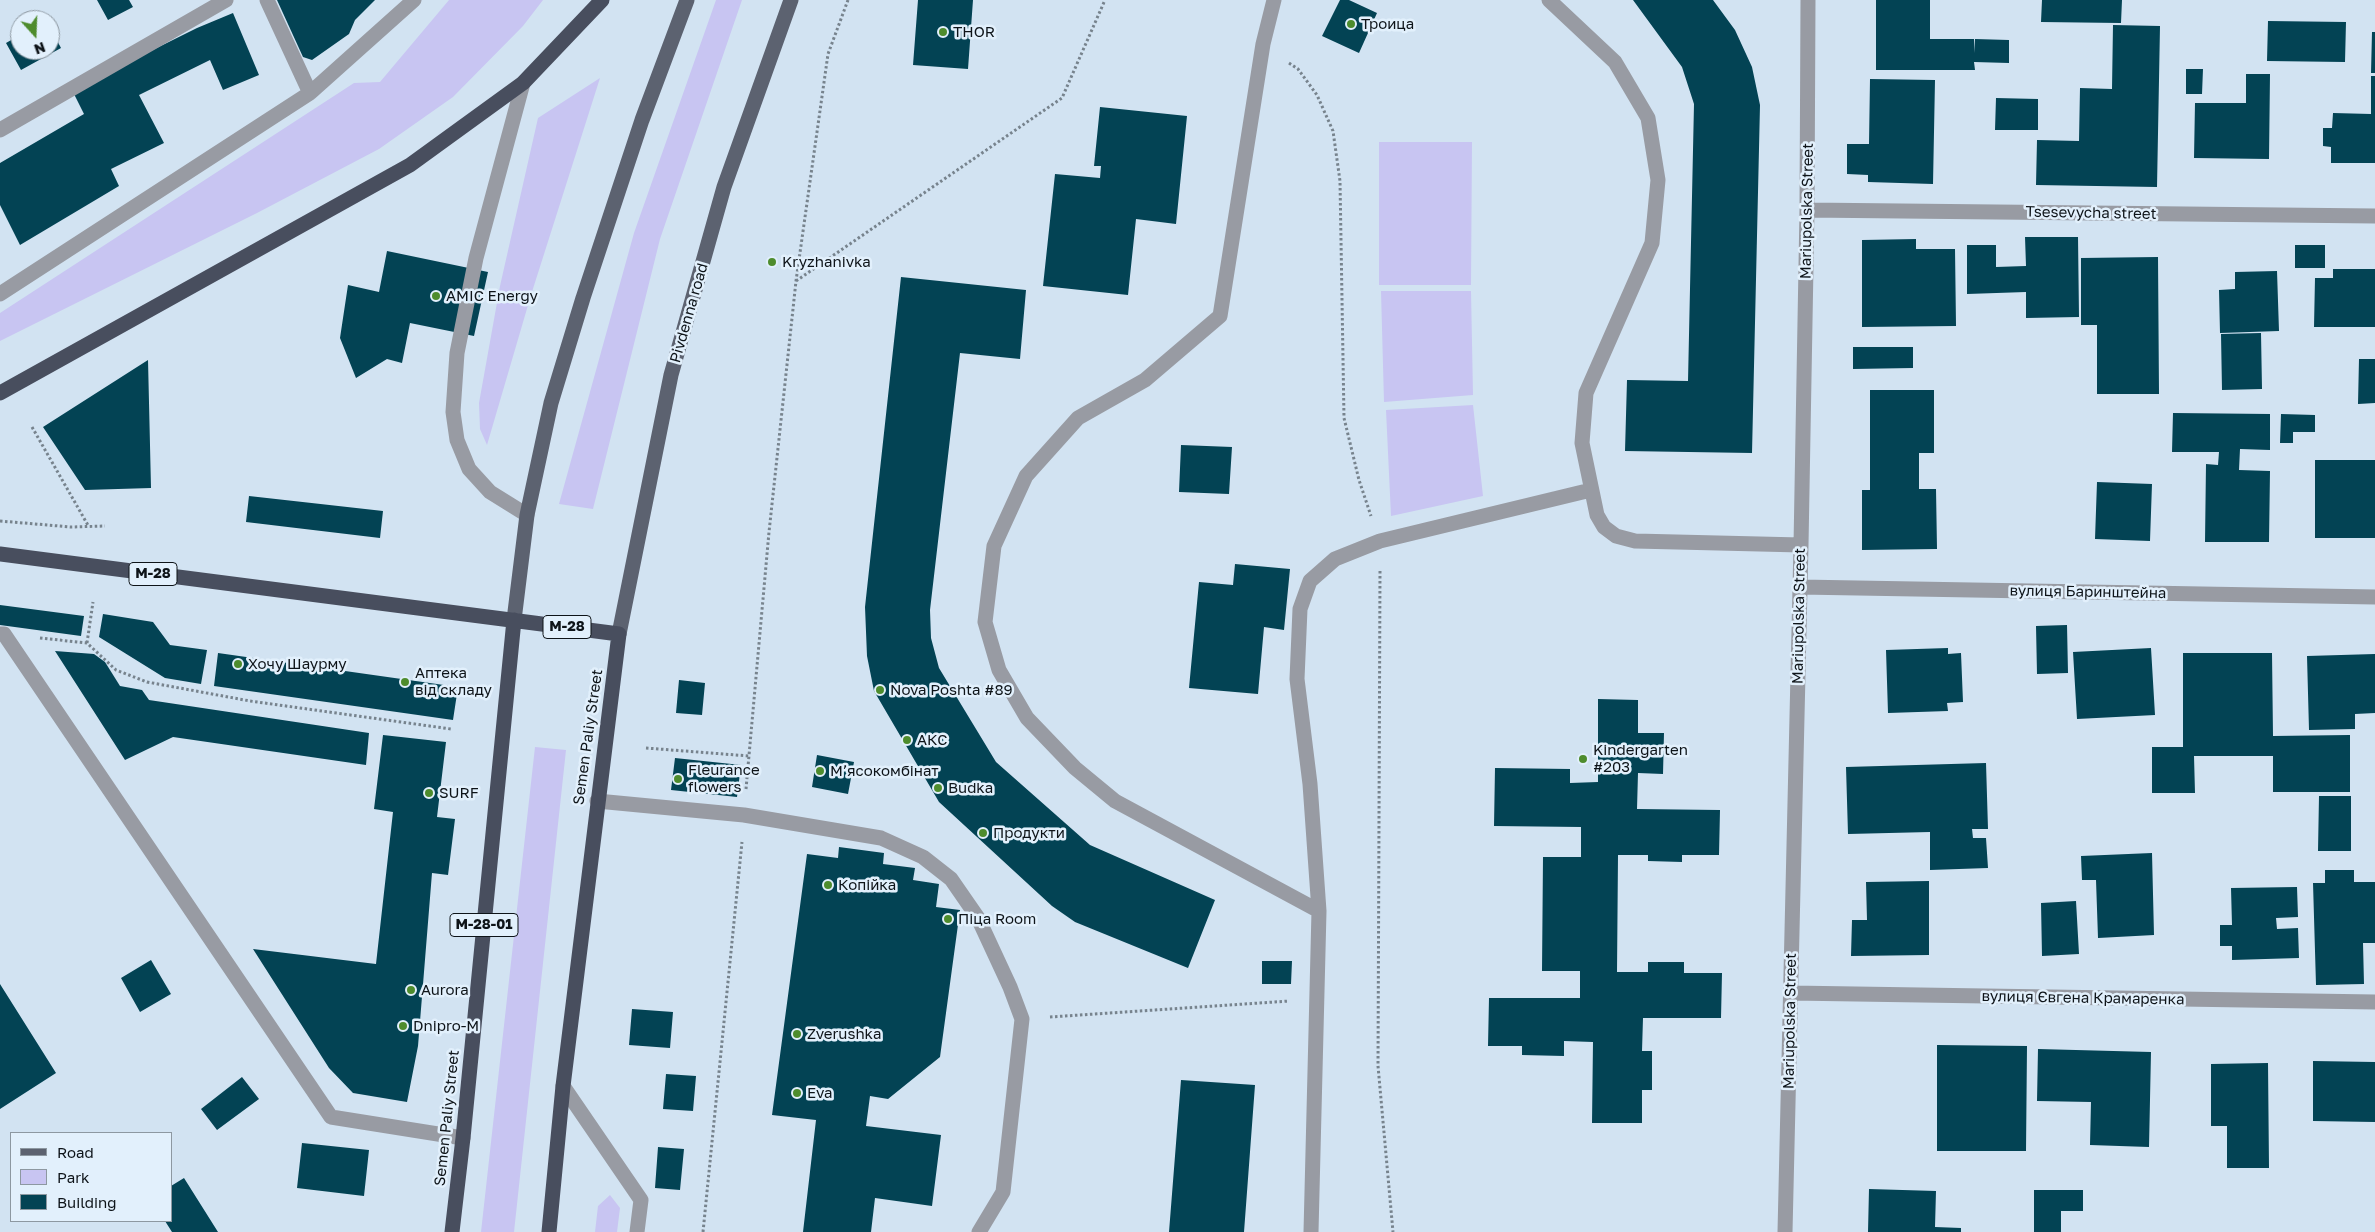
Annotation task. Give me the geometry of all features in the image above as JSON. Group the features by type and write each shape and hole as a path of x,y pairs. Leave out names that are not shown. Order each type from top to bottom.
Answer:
{"highway":[{"path":"0,393 410,165 523,83 602,0"},
{"name":"М-28","path":"0,554 619,634"},
{"name":"Semen Paliy Street","path":"452,1232 464,1138 514,620"},
{"name":"Semen Paliy Street","path":"549,1232 563,1086 619,634"}],"main road":[{"path":"514,620 527,516 551,404 583,298 642,120 687,0"},
{"name":"Pivdenna road","path":"619,634 671,375 724,187 791,0"}],"street":[{"path":"0,130 226,0"},
{"path":"267,0 310,93"},
{"path":"0,294 310,93 414,0"},
{"path":"1274,0 1263,44 1220,316 1145,380 1078,418 1026,476 994,546 985,622 999,670 1027,718 1075,768 1115,801 1319,911"},
{"path":"1549,0 1615,62 1648,118 1658,180 1652,243 1586,393 1582,443 1597,515 1604,527 1616,536 1636,540 1801,545"},
{"name":"Mariupolska Street","path":"1785,1232 1801,545 1807,210 1808,0"},
{"path":"523,83 476,258 457,353 453,412 457,440 469,469 490,492 527,516"},
{"name":"Tsesevycha street","path":"1807,210 2375,216"},
{"path":"1311,1232 1319,911 1310,784 1297,679 1300,609 1310,581 1335,559 1380,541 1591,490"},
{"name":"вулиця Баринштейна","path":"1800,587 2375,597"},
{"path":"2,634 331,1117 464,1138"},
{"path":"597,800 744,815 881,838 923,857 950,879 978,918 1010,986 1022,1019 1003,1192 978,1232"},
{"name":"вулиця Євгена Крамаренка","path":"1791,993 2375,1002"},
{"path":"563,1086 641,1200 638,1232"}],"path":[{"path":"703,1232 744,815 769,532 796,281 828,54 848,0"},
{"path":"796,281 1062,98 1105,0"},
{"path":"1263,44 1298,69 1316,95 1332,131 1340,182 1344,418 1359,480 1380,541 1378,1066 1393,1232"},
{"path":"32,427 89,527"},
{"path":"0,521 40,525 105,526"},
{"path":"87,643 93,602"},
{"path":"2,634 87,643 116,670 147,682 250,701 451,729"},
{"path":"646,748 749,756"},
{"path":"1022,1019 1317,999"}],"green space":[{"path":"449,0 543,0 523,26 453,97 379,149 257,213 0,341 0,313 354,83 380,82"},
{"path":"716,0 742,0 660,239 593,509 559,504 634,233"},
{"path":"600,78 531,295 487,445 480,429 479,403 500,286 538,118"},
{"path":"1379,142 1472,142 1471,285 1379,285"},
{"path":"1381,291 1471,291 1473,395 1384,402"},
{"path":"1473,405 1483,496 1391,516 1386,410"},
{"path":"535,747 566,750 514,1232 481,1232"},
{"path":"610,1195 620,1208 617,1232 595,1232 598,1206"}],"building":[{"path":"97,0 129,0 133,7 108,20"},
{"path":"277,0 375,0 355,20 349,34 312,60 303,57"},
{"name":"THOR","path":"918,0 973,0 968,69 913,65"},
{"path":"1340,0 1349,0 1377,13 1359,53 1322,36"},
{"path":"1633,0 1713,0 1735,30 1752,67 1760,105 1752,453 1625,451 1627,380 1688,381 1694,104 1682,67"},
{"path":"1876,0 1930,0 1930,39 1974,39 1975,53 1975,39 2009,40 2009,63 1974,62 1975,70 1876,70"},
{"path":"2042,0 2122,0 2121,23 2041,22"},
{"path":"233,13 259,75 223,90 210,60 139,95 164,143 111,169 119,186 20,245 0,205 0,163 84,114 72,90 197,28"},
{"path":"2268,21 2346,22 2345,62 2267,61"},
{"path":"2113,25 2160,26 2157,187 2036,185 2037,140 2079,141 2080,88 2112,89"},
{"path":"2372,32 2375,32 2375,73 2371,73"},
{"path":"10,41 10,50 6,43"},
{"path":"15,60 39,60 21,70"},
{"path":"2186,69 2203,69 2202,94 2186,94"},
{"path":"2246,74 2270,74 2269,159 2194,158 2195,103 2246,103"},
{"path":"2371,76 2375,76 2375,163 2331,163 2331,147 2323,146 2323,128 2332,128 2333,113 2371,114"},
{"path":"1870,79 1935,80 1933,184 1868,182 1868,175 1847,174 1847,144 1869,144"},
{"path":"1996,98 2038,99 2038,130 1995,130"},
{"path":"1100,107 1187,116 1176,224 1136,219 1128,295 1043,286 1055,174 1100,178 1101,166 1094,166"},
{"path":"2025,237 2078,237 2079,317 2026,318 2026,292 1967,294 1967,245 1996,245 1996,267 2026,266"},
{"path":"1916,239 1916,249 1955,249 1956,326 1862,327 1862,240"},
{"path":"2295,245 2325,245 2325,268 2295,268"},
{"path":"387,251 488,272 474,336 410,323 402,363 387,359 356,378 340,338 348,285 379,292"},
{"path":"2158,257 2159,394 2097,394 2097,325 2081,325 2081,258"},
{"path":"2333,269 2375,269 2375,327 2314,327 2315,278 2333,278"},
{"path":"2277,271 2279,331 2220,333 2219,290 2235,289 2235,272"},
{"path":"901,277 1026,290 1020,359 960,353 930,610 931,638 939,668 996,762 1090,845 1215,900 1188,968 1075,922 1052,906 939,802 874,691 867,656 865,607"},
{"path":"2261,333 2262,389 2222,390 2221,334"},
{"path":"1853,347 1913,347 1913,368 1853,369"},
{"path":"2359,359 2375,359 2375,403 2358,404"},
{"path":"148,360 151,488 85,490 43,427"},
{"path":"1870,390 1934,390 1934,453 1919,453 1919,489 1936,489 1937,549 1862,550 1862,490 1870,490"},
{"path":"2173,413 2270,414 2270,450 2240,449 2239,470 2270,471 2269,542 2205,542 2206,464 2218,465 2219,452 2172,452"},
{"path":"2281,414 2315,415 2315,432 2293,432 2293,443 2280,443"},
{"path":"1181,445 1232,447 1229,494 1179,492"},
{"path":"2315,460 2375,460 2375,538 2315,538"},
{"path":"2097,482 2152,484 2150,541 2095,539"},
{"path":"249,496 383,511 380,538 246,522"},
{"path":"1235,564 1290,569 1284,630 1264,627 1258,694 1189,688 1199,582 1233,585"},
{"path":"0,605 84,616 81,636 0,625"},
{"path":"103,614 153,622 170,645 207,650 201,684 165,678 99,637"},
{"path":"2067,625 2068,673 2037,674 2036,626"},
{"path":"1948,648 1948,654 1961,653 1963,702 1947,703 1948,711 1888,713 1886,650"},
{"path":"2151,648 2155,715 2077,719 2073,652"},
{"path":"55,651 94,654 105,662 120,686 142,690 149,700 369,733 366,765 173,737 125,760"},
{"path":"218,653 458,687 453,720 214,686"},
{"path":"2183,653 2272,653 2273,736 2350,735 2350,792 2273,792 2273,756 2194,756 2195,793 2152,793 2152,747 2183,747"},
{"path":"2375,654 2375,713 2355,714 2355,729 2309,730 2307,656"},
{"path":"679,680 705,683 702,715 676,713"},
{"path":"1598,699 1638,700 1638,733 1664,733 1663,774 1638,773 1637,809 1720,810 1719,855 1682,855 1682,862 1648,861 1648,855 1618,855 1617,972 1648,972 1648,962 1684,962 1684,973 1722,973 1721,1018 1643,1018 1642,1051 1652,1051 1652,1090 1642,1090 1642,1123 1592,1123 1593,1042 1564,1041 1564,1056 1522,1055 1522,1046 1488,1046 1489,998 1580,998 1580,971 1542,971 1543,857 1581,857 1581,827 1494,826 1495,768 1570,769 1570,783 1598,782"},
{"path":"383,735 446,742 437,817 455,819 448,875 432,873 418,1046 407,1102 353,1093 329,1068 253,949 376,964 393,812 374,809"},
{"path":"817,755 854,762 848,794 812,787"},
{"path":"675,758 741,765 737,797 671,790"},
{"path":"1986,763 1988,829 1972,829 1973,838 1986,838 1988,868 1930,870 1930,832 1848,834 1846,767"},
{"path":"2319,796 2351,796 2351,851 2318,851"},
{"path":"839,847 884,853 883,864 915,868 913,880 939,884 936,907 960,910 940,1057 888,1099 870,1096 866,1126 941,1135 932,1206 875,1198 871,1232 803,1232 816,1120 772,1115 807,854 838,858"},
{"path":"2152,853 2154,935 2098,938 2096,880 2082,880 2081,856"},
{"path":"2325,870 2354,870 2354,882 2375,882 2375,943 2363,943 2364,984 2316,985 2313,883 2325,883"},
{"path":"1929,881 1929,955 1851,956 1852,920 1867,920 1866,882"},
{"path":"2297,887 2298,917 2276,918 2277,929 2298,928 2299,958 2232,960 2232,946 2220,946 2220,925 2232,925 2231,888"},
{"path":"2076,901 2079,954 2042,956 2041,903"},
{"path":"151,960 171,994 140,1012 121,978"},
{"path":"1262,961 1292,961 1291,984 1262,984"},
{"path":"0,984 56,1073 0,1109"},
{"path":"632,1009 673,1012 670,1048 629,1045"},
{"path":"1937,1045 2027,1046 2026,1151 1937,1151"},
{"path":"2038,1049 2151,1052 2149,1147 2090,1145 2091,1102 2037,1101"},
{"path":"2313,1061 2375,1062 2375,1122 2313,1121"},
{"path":"2268,1063 2269,1168 2227,1168 2227,1126 2211,1126 2211,1064"},
{"path":"666,1074 696,1076 693,1111 663,1109"},
{"path":"242,1077 259,1099 217,1130 201,1109"},
{"path":"1181,1080 1255,1085 1244,1232 1169,1232"},
{"path":"302,1143 369,1150 364,1196 297,1188"},
{"path":"658,1147 684,1149 680,1190 655,1188"},
{"path":"184,1178 218,1232 172,1232 166,1222 172,1222 172,1185"},
{"path":"1869,1189 1936,1191 1935,1227 1961,1228 1961,1232 1868,1232"},
{"path":"2034,1190 2083,1190 2083,1211 2061,1211 2061,1232 2034,1232"}],"place":[{"name":"Троица","path":"1351,24"},
{"name":"THOR","path":"943,32"},
{"name":"Kryzhanivka","path":"772,262"},
{"name":"AMIC Energy","path":"436,296"},
{"name":"Хочу Шаурму","path":"238,664"},
{"name":"Аптека від складу","path":"405,682"},
{"name":"Nova Poshta #89","path":"880,690"},
{"name":"АКС","path":"907,740"},
{"name":"Kindergarten #203","path":"1583,759"},
{"name":"Мʼясокомбінат","path":"820,771"},
{"name":"Fleurance flowers","path":"678,779"},
{"name":"Budka","path":"938,788"},
{"name":"SURF","path":"429,793"},
{"name":"Продукти","path":"983,833"},
{"name":"Копійка","path":"828,885"},
{"name":"Піца Room","path":"948,919"},
{"name":"Aurora","path":"411,990"},
{"name":"Dnipro-M","path":"403,1026"},
{"name":"Zverushka","path":"797,1034"},
{"name":"Eva","path":"797,1093"}]}
